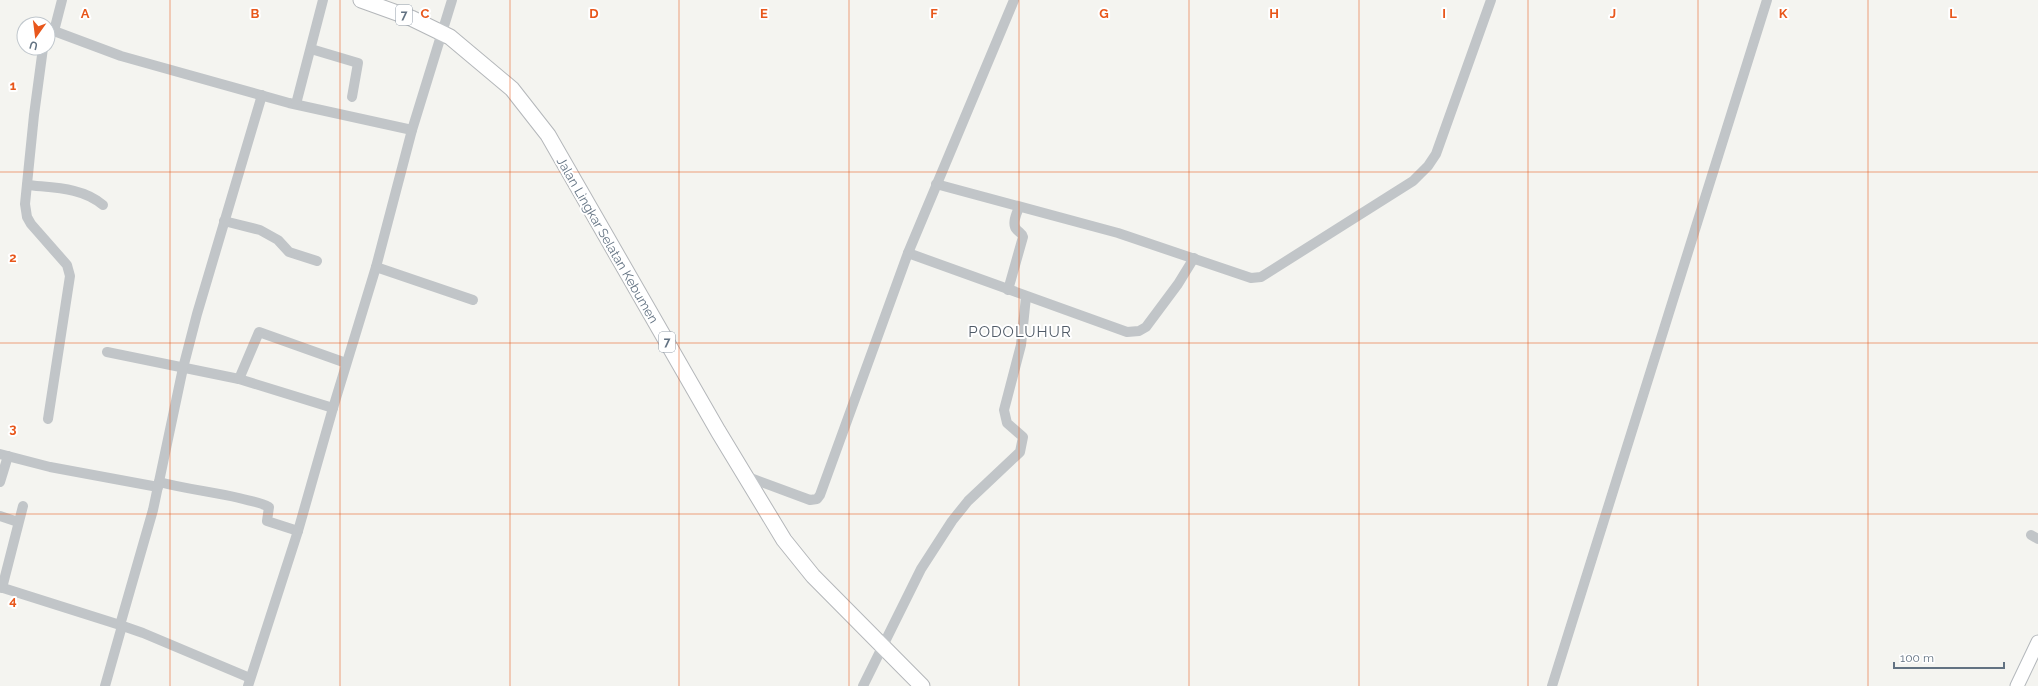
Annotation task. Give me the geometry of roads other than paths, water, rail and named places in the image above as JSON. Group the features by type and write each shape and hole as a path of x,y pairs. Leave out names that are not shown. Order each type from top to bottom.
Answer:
{"highway":[{"name":"Jalan Lingkar Selatan Kebumen","path":"362,0 411,18 446,34 512,88 548,135 745,476 784,540 803,564 882,648 922,686"}],"main road":[{"path":"2017,686 2038,642"}],"street":[{"path":"56,18 62,0"},
{"path":"296,104 312,49 323,0"},
{"path":"23,506 1,588 143,632 249,682 298,531 346,363 376,267 412,130 446,34 452,0"},
{"path":"745,476 810,500 817,499 820,495 908,253 1014,0"},
{"path":"936,184 1118,233 1251,278 1261,277 1413,182 1428,166 1436,154 1491,0"},
{"path":"1552,686 1767,0"},
{"path":"56,35 121,56 262,95 412,130"},
{"path":"312,49 358,63 352,97"},
{"path":"42,56 25,204 27,217 45,242 66,265 70,276 48,419"},
{"path":"105,686 158,484 183,368 224,221 262,95"},
{"path":"27,185 81,192 95,198 103,205"},
{"path":"1008,290 1023,238 1022,233 1015,228 1014,223 1019,206"},
{"path":"224,221 260,230 278,240 289,252 317,261"},
{"path":"908,253 1026,297 1124,331 1134,332 1146,327 1178,284 1194,258"},
{"path":"376,267 472,300"},
{"path":"863,686 921,569 952,521 968,501 1020,452 1023,437 1007,423 1004,410 1021,346 1026,297"},
{"path":"239,379 259,332 346,363"},
{"path":"107,352 239,379 333,408"},
{"path":"0,482 4,455 50,467 217,492 269,507 267,521 298,531"},
{"path":"0,516 18,522"}],"district":[{"name":"PODOLUHUR","path":"1020,332"}]}
